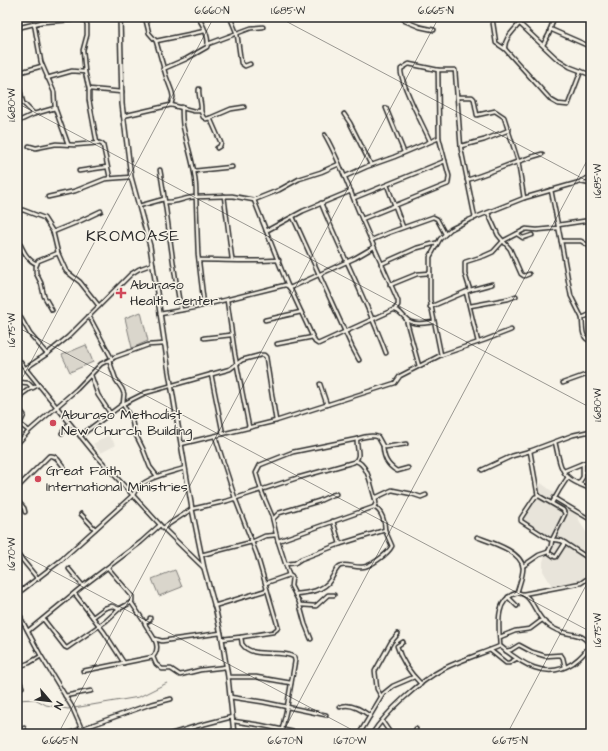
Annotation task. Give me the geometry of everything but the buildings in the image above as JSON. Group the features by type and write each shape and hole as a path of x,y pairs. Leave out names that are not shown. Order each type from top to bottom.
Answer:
{"street":[{"path":"17,28 62,19 85,17 87,25 87,34 83,50 85,72 97,142"},
{"path":"120,17 123,116 131,177 150,246 171,386 192,509 204,568 221,632 228,677 234,734"},
{"path":"148,17 146,20 149,32 156,41 163,69 172,92 173,97 171,104"},
{"path":"198,17 205,31 208,44"},
{"path":"230,17 236,34 241,63 245,66 250,64"},
{"path":"402,17 404,21 434,30"},
{"path":"492,17 496,43 498,46 505,49 548,97 558,104 568,106 581,71"},
{"path":"505,49 504,44 506,40 524,17"},
{"path":"543,46 554,17"},
{"path":"34,24 42,66 54,92 55,108 68,144"},
{"path":"520,24 551,54 564,64 591,75"},
{"path":"163,69 207,48 208,44 222,37 236,34 251,28 263,27"},
{"path":"550,29 591,47"},
{"path":"156,41 205,31"},
{"path":"430,141 400,74 403,67 409,64 438,70 455,70 461,146 475,218"},
{"path":"17,73 42,66"},
{"path":"362,219 448,184 449,176 439,138 438,70"},
{"path":"47,78 72,71 85,72"},
{"path":"17,78 23,103 34,114"},
{"path":"89,89 122,92"},
{"path":"199,89 202,102 201,111 203,117 206,119 231,109 244,107"},
{"path":"456,97 473,98 477,115 491,111 499,112 504,117 518,161 524,198"},
{"path":"123,116 171,104 194,111 201,111"},
{"path":"182,107 182,124 196,182 199,260 204,306"},
{"path":"17,122 34,114 55,108"},
{"path":"386,108 404,152"},
{"path":"344,114 350,123 370,165"},
{"path":"210,118 221,143 217,148"},
{"path":"461,146 484,140 509,130"},
{"path":"254,200 289,287 315,342 318,344 395,309 398,305 398,301 362,219 346,176 325,135"},
{"path":"346,176 439,138"},
{"path":"29,146 36,148 56,144 97,142 103,145 110,178"},
{"path":"467,180 518,161 542,154"},
{"path":"354,198 445,161"},
{"path":"138,206 164,201 176,202 196,197 238,196 254,200 279,190 299,179 339,164"},
{"path":"79,171 107,167"},
{"path":"194,171 232,167"},
{"path":"160,170 176,280 182,310"},
{"path":"440,355 430,307 430,257 437,243 445,234 459,224 524,198 580,182 591,176"},
{"path":"48,197 75,191 105,179 131,177"},
{"path":"580,182 591,184"},
{"path":"386,185 396,206 403,227"},
{"path":"266,231 293,216 351,190"},
{"path":"551,190 571,296 582,318 584,337 591,341"},
{"path":"224,196 232,260"},
{"path":"321,203 373,318 386,353"},
{"path":"17,211 21,209 42,216 53,232 58,253 66,271 80,282 100,306"},
{"path":"53,232 101,211"},
{"path":"488,213 498,235 510,249 521,274 524,276 529,274"},
{"path":"293,216 359,360"},
{"path":"372,240 419,221 436,217 445,234"},
{"path":"470,290 466,278 465,262 493,252 503,241 529,229 537,230 591,220"},
{"path":"517,234 523,238 532,235"},
{"path":"17,236 25,253 32,262 36,264"},
{"path":"561,241 581,241 589,246"},
{"path":"381,264 417,248 437,243"},
{"path":"160,314 204,306 281,286 289,287 320,274 374,247"},
{"path":"36,264 42,259 58,253"},
{"path":"199,260 279,260"},
{"path":"36,264 36,273 41,283 44,296 52,310"},
{"path":"26,368 47,354 68,337 131,274 139,268 153,264"},
{"path":"390,285 417,274 430,273"},
{"path":"430,307 470,290 492,284"},
{"path":"466,292 478,342"},
{"path":"470,306 508,299 516,296"},
{"path":"227,300 236,365 249,427"},
{"path":"395,309 398,310 406,319 415,323 433,322"},
{"path":"17,311 30,334 47,354"},
{"path":"265,320 302,312"},
{"path":"582,318 591,314"},
{"path":"89,316 112,359"},
{"path":"406,319 419,366"},
{"path":"181,444 276,421 395,383 399,377 440,355 510,330"},
{"path":"204,338 231,335"},
{"path":"277,344 313,337"},
{"path":"17,444 101,364 148,345 165,344"},
{"path":"80,436 123,404 151,390 171,386 230,369 247,358 262,355 266,357 276,421"},
{"path":"17,358 94,453 162,526 204,568"},
{"path":"109,360 116,380 122,388 124,394 123,404 132,421 134,431 150,467 157,476"},
{"path":"563,383 591,373"},
{"path":"211,374 224,434"},
{"path":"91,375 98,395 110,414"},
{"path":"17,382 28,383 32,387"},
{"path":"320,384 327,405"},
{"path":"20,424 24,415 20,410 21,395 32,387 38,385"},
{"path":"17,422 29,431"},
{"path":"62,433 69,423"},
{"path":"482,470 512,456 573,435 591,431"},
{"path":"215,436 235,498 266,583 277,623 277,629 273,632 222,639"},
{"path":"311,639 300,605 291,586 292,577 289,575 276,535 273,520 256,473 260,465 293,452 375,436 381,440 387,464 397,471 408,468"},
{"path":"356,461 359,456 357,439"},
{"path":"555,442 564,471 568,478 591,490"},
{"path":"383,446 388,447 406,444"},
{"path":"530,450 538,496"},
{"path":"17,488 49,456 55,456 64,467"},
{"path":"564,471 591,460"},
{"path":"28,631 44,620 83,586 162,526 192,509 235,498 356,461 360,462 365,467 376,498 374,507"},
{"path":"579,483 583,477 583,463"},
{"path":"17,594 60,561 133,495 135,489 139,486 157,476 186,468"},
{"path":"552,503 568,478"},
{"path":"376,498 392,490 421,497 426,495"},
{"path":"273,520 279,513 336,494"},
{"path":"517,593 523,566 539,555 548,552 565,512 543,497 538,496"},
{"path":"538,496 535,497 524,513 521,521 552,540 565,543 591,560"},
{"path":"554,498 591,518"},
{"path":"17,500 24,508 25,512"},
{"path":"278,540 374,507"},
{"path":"295,594 313,591 326,586 339,567 343,565 365,567 384,555 392,546 385,530 381,514 374,507"},
{"path":"81,514 95,529"},
{"path":"333,521 340,544"},
{"path":"286,564 295,564 301,558 385,530"},
{"path":"201,555 252,542 265,536 276,535"},
{"path":"477,537 512,552 523,566"},
{"path":"548,552 556,557 565,543"},
{"path":"20,557 38,579"},
{"path":"44,620 66,648 106,621 119,609 131,602 133,598 132,596 108,568"},
{"path":"69,569 83,586"},
{"path":"266,583 289,575"},
{"path":"500,646 500,611 508,597 517,593 523,594 581,583 591,576"},
{"path":"214,606 267,590"},
{"path":"75,594 99,625 124,663"},
{"path":"500,646 516,659 529,666 544,670 552,670 565,667 580,658 589,645 588,641 576,634 563,632 542,620 528,598 523,594"},
{"path":"300,605 316,606 328,595 334,595"},
{"path":"508,597 516,606"},
{"path":"82,671 153,657 157,652 155,639 131,602"},
{"path":"93,617 105,608 112,606 119,609"},
{"path":"17,611 41,656 65,696 84,734"},
{"path":"17,620 21,617"},
{"path":"145,623 150,620 150,618"},
{"path":"500,637 515,631 530,630 542,620"},
{"path":"155,639 162,641 221,632"},
{"path":"381,696 377,689 375,671 391,642 398,634"},
{"path":"241,637 242,644 250,651 287,654 294,657 287,707 281,734"},
{"path":"157,646 162,641"},
{"path":"403,642 397,646 398,650 414,676 421,684"},
{"path":"506,650 511,650 519,645 532,652 545,656 561,655 565,667"},
{"path":"372,734 392,709 421,684 442,670 500,646"},
{"path":"490,650 506,664 516,659"},
{"path":"17,667 29,663 41,656"},
{"path":"153,657 156,664 162,669 171,669 180,675 200,670 226,667"},
{"path":"17,674 22,687"},
{"path":"361,731 381,696 393,686 414,676"},
{"path":"228,677 256,677 291,683"},
{"path":"65,696 91,691"},
{"path":"230,697 326,715"},
{"path":"67,734 148,705 171,699"},
{"path":"340,707 344,705 355,707 361,709 370,716"},
{"path":"171,734 233,719 303,734"},
{"path":"382,721 391,734"},
{"path":"24,728 26,734"},
{"path":"413,734 416,729"}],"shaded area":[{"path":"141,312 148,341 132,348 125,318"},
{"path":"86,345 93,362 70,372 62,355"},
{"path":"109,435 116,445 101,453 93,444"},
{"path":"541,483 573,507 581,524 591,539 591,573 583,579 552,586 543,571 543,562 549,541 520,523 521,517"},
{"path":"175,570 182,587 159,596 152,579"}],"waterway":[{"path":"17,700 35,699 46,705 68,709 139,697 167,683"}],"place":[{"name":"Aburaso Health center","path":"121,293"},
{"name":"Aburaso Methodist New Church Building","path":"53,423"},
{"name":"Great Faith International Ministries","path":"38,479"}],"district":[{"name":"KROMOASE","path":"133,236"}]}
